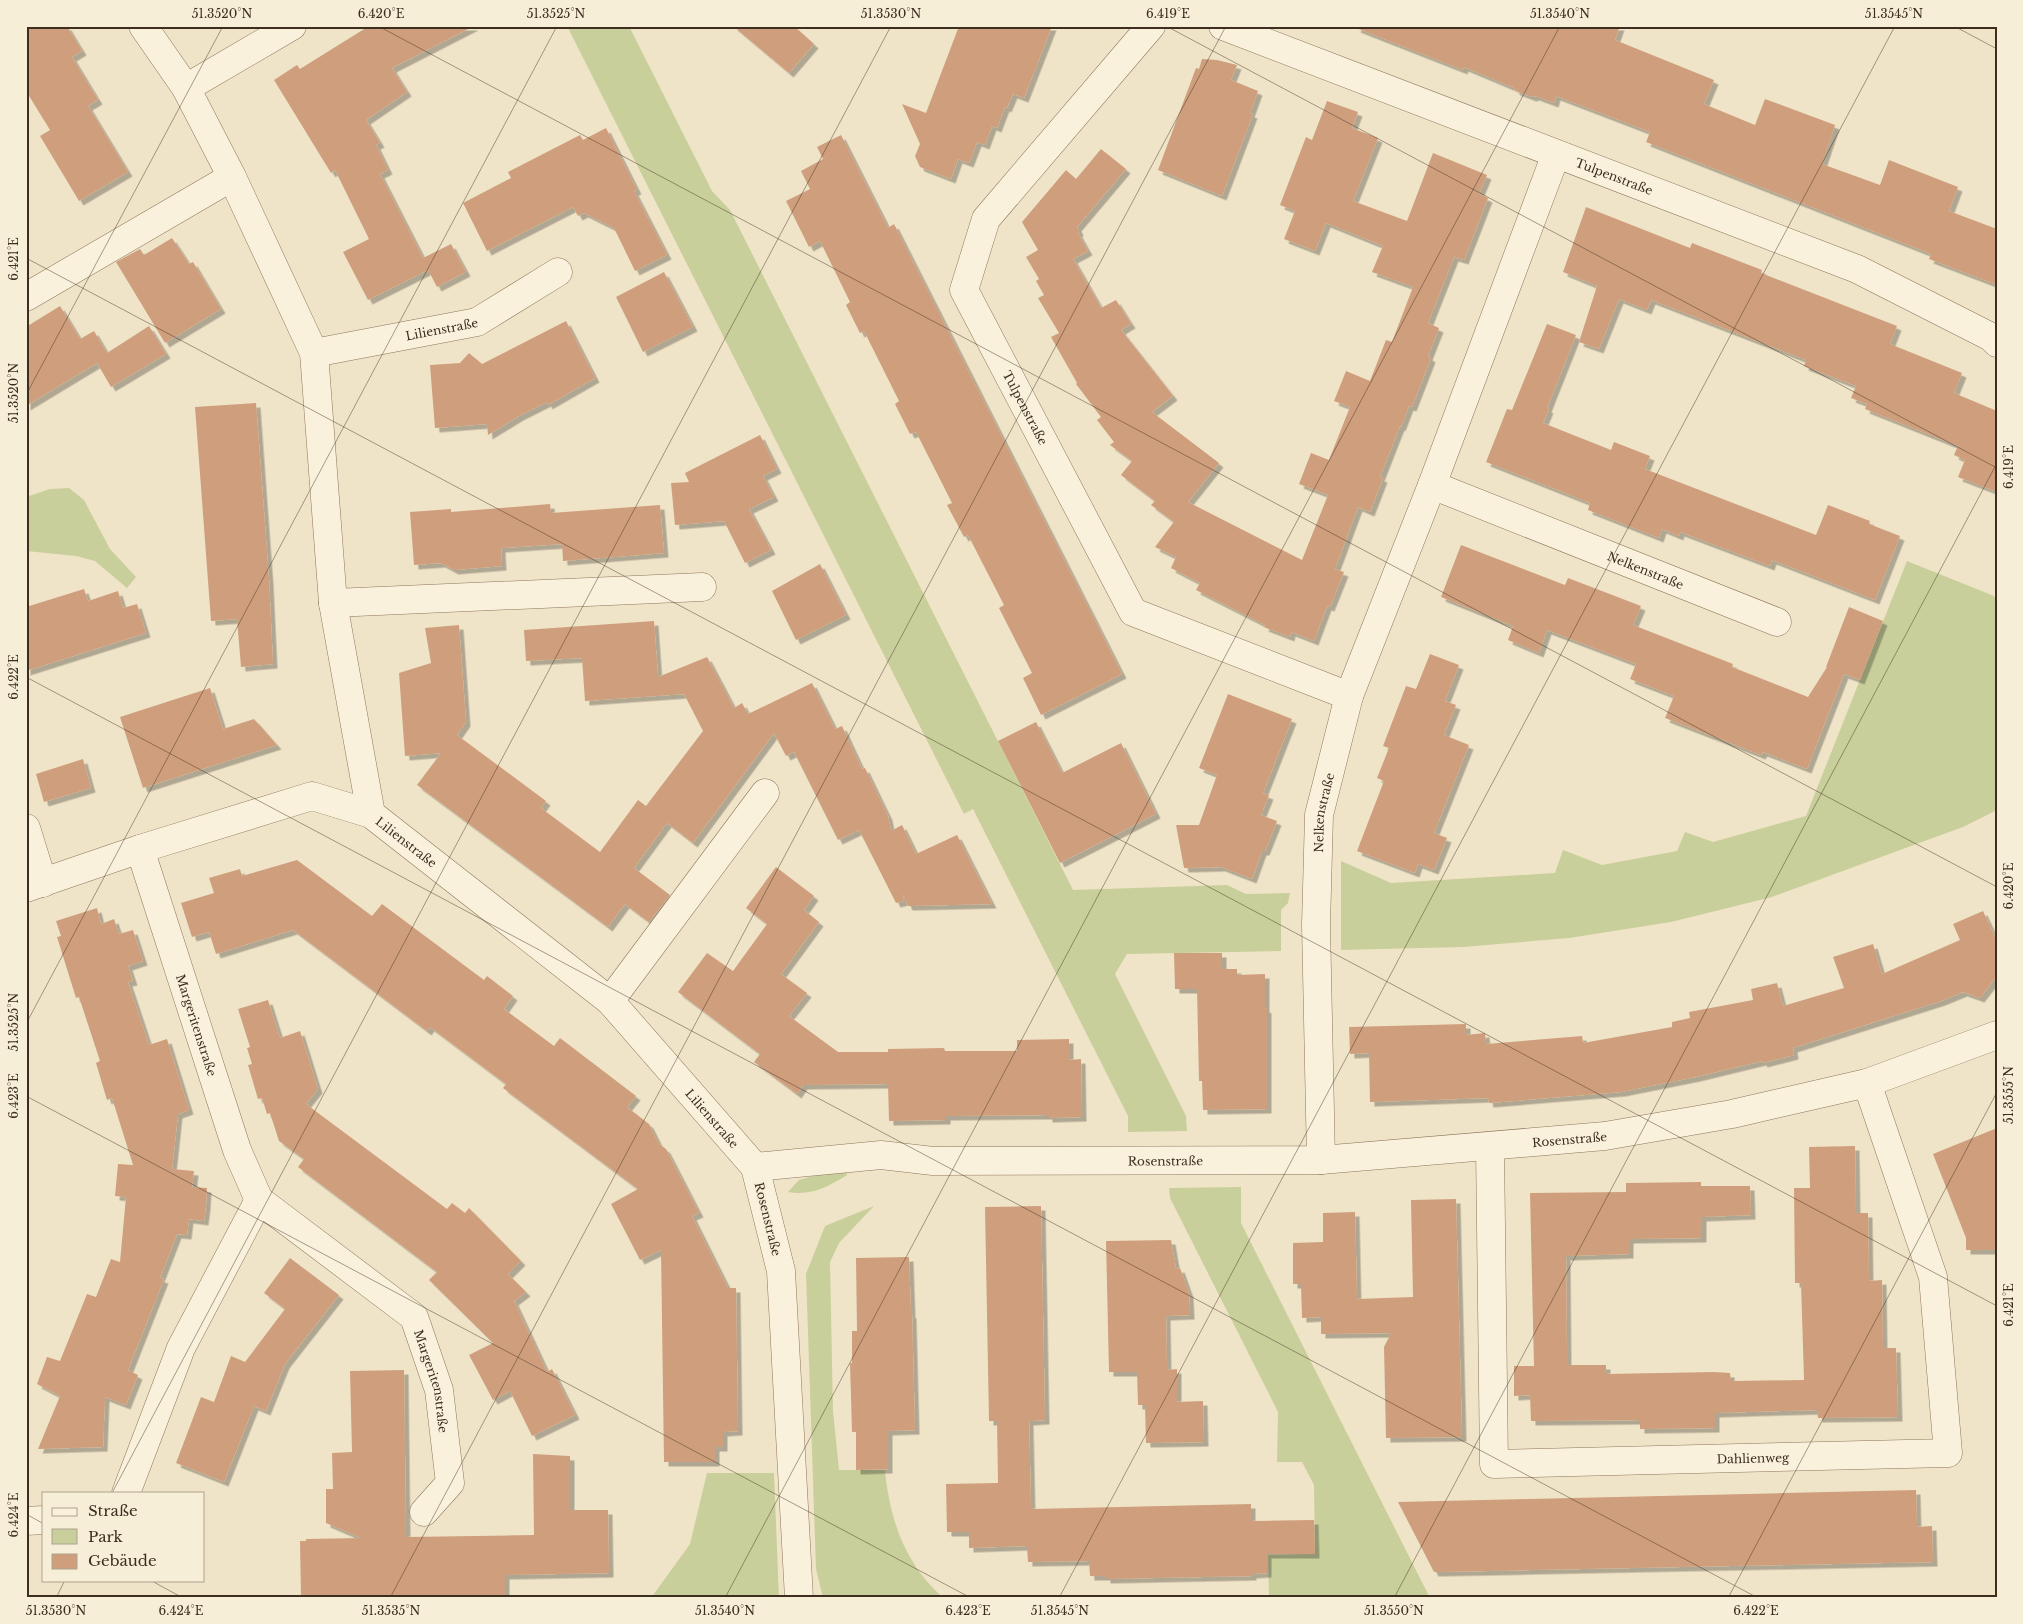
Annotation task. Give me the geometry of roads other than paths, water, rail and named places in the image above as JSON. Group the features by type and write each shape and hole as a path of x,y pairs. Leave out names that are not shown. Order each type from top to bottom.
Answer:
{"street":[{"name":"Lilienstraße","path":"143,26 186,88 232,178 314,353 333,603 371,814 610,1001 755,1167"},
{"path":"186,88 292,26"},
{"name":"Tulpenstraße","path":"1151,26 986,219 964,290 1133,612 1349,696"},
{"name":"Tulpenstraße","path":"1224,26 1857,269 1991,338 1997,343"},
{"name":"Nelkenstraße","path":"1321,1160 1316,926 1319,815 1349,696 1432,486 1556,154"},
{"path":"26,297 232,178"},
{"name":"Lilienstraße","path":"314,353 477,322 558,272"},
{"name":"Nelkenstraße","path":"1432,486 1777,622"},
{"path":"333,603 702,587"},
{"path":"610,1001 765,793"},
{"path":"26,828 34,886 140,849 312,796 371,814"},
{"name":"Margeritenstraße","path":"140,849 237,1150 259,1200 414,1317 439,1390 450,1483 424,1512"},
{"name":"Rosenstraße","path":"799,1598 781,1271 755,1167 881,1155 933,1161 1321,1160 1605,1136 1732,1114 1867,1083 1997,1035"},
{"name":"Dahlienweg","path":"1490,1147 1494,1464 1948,1453 1933,1277 1867,1083"},
{"path":"126,1492 181,1348 259,1200"},
{"path":"26,1522 42,1520"}]}
